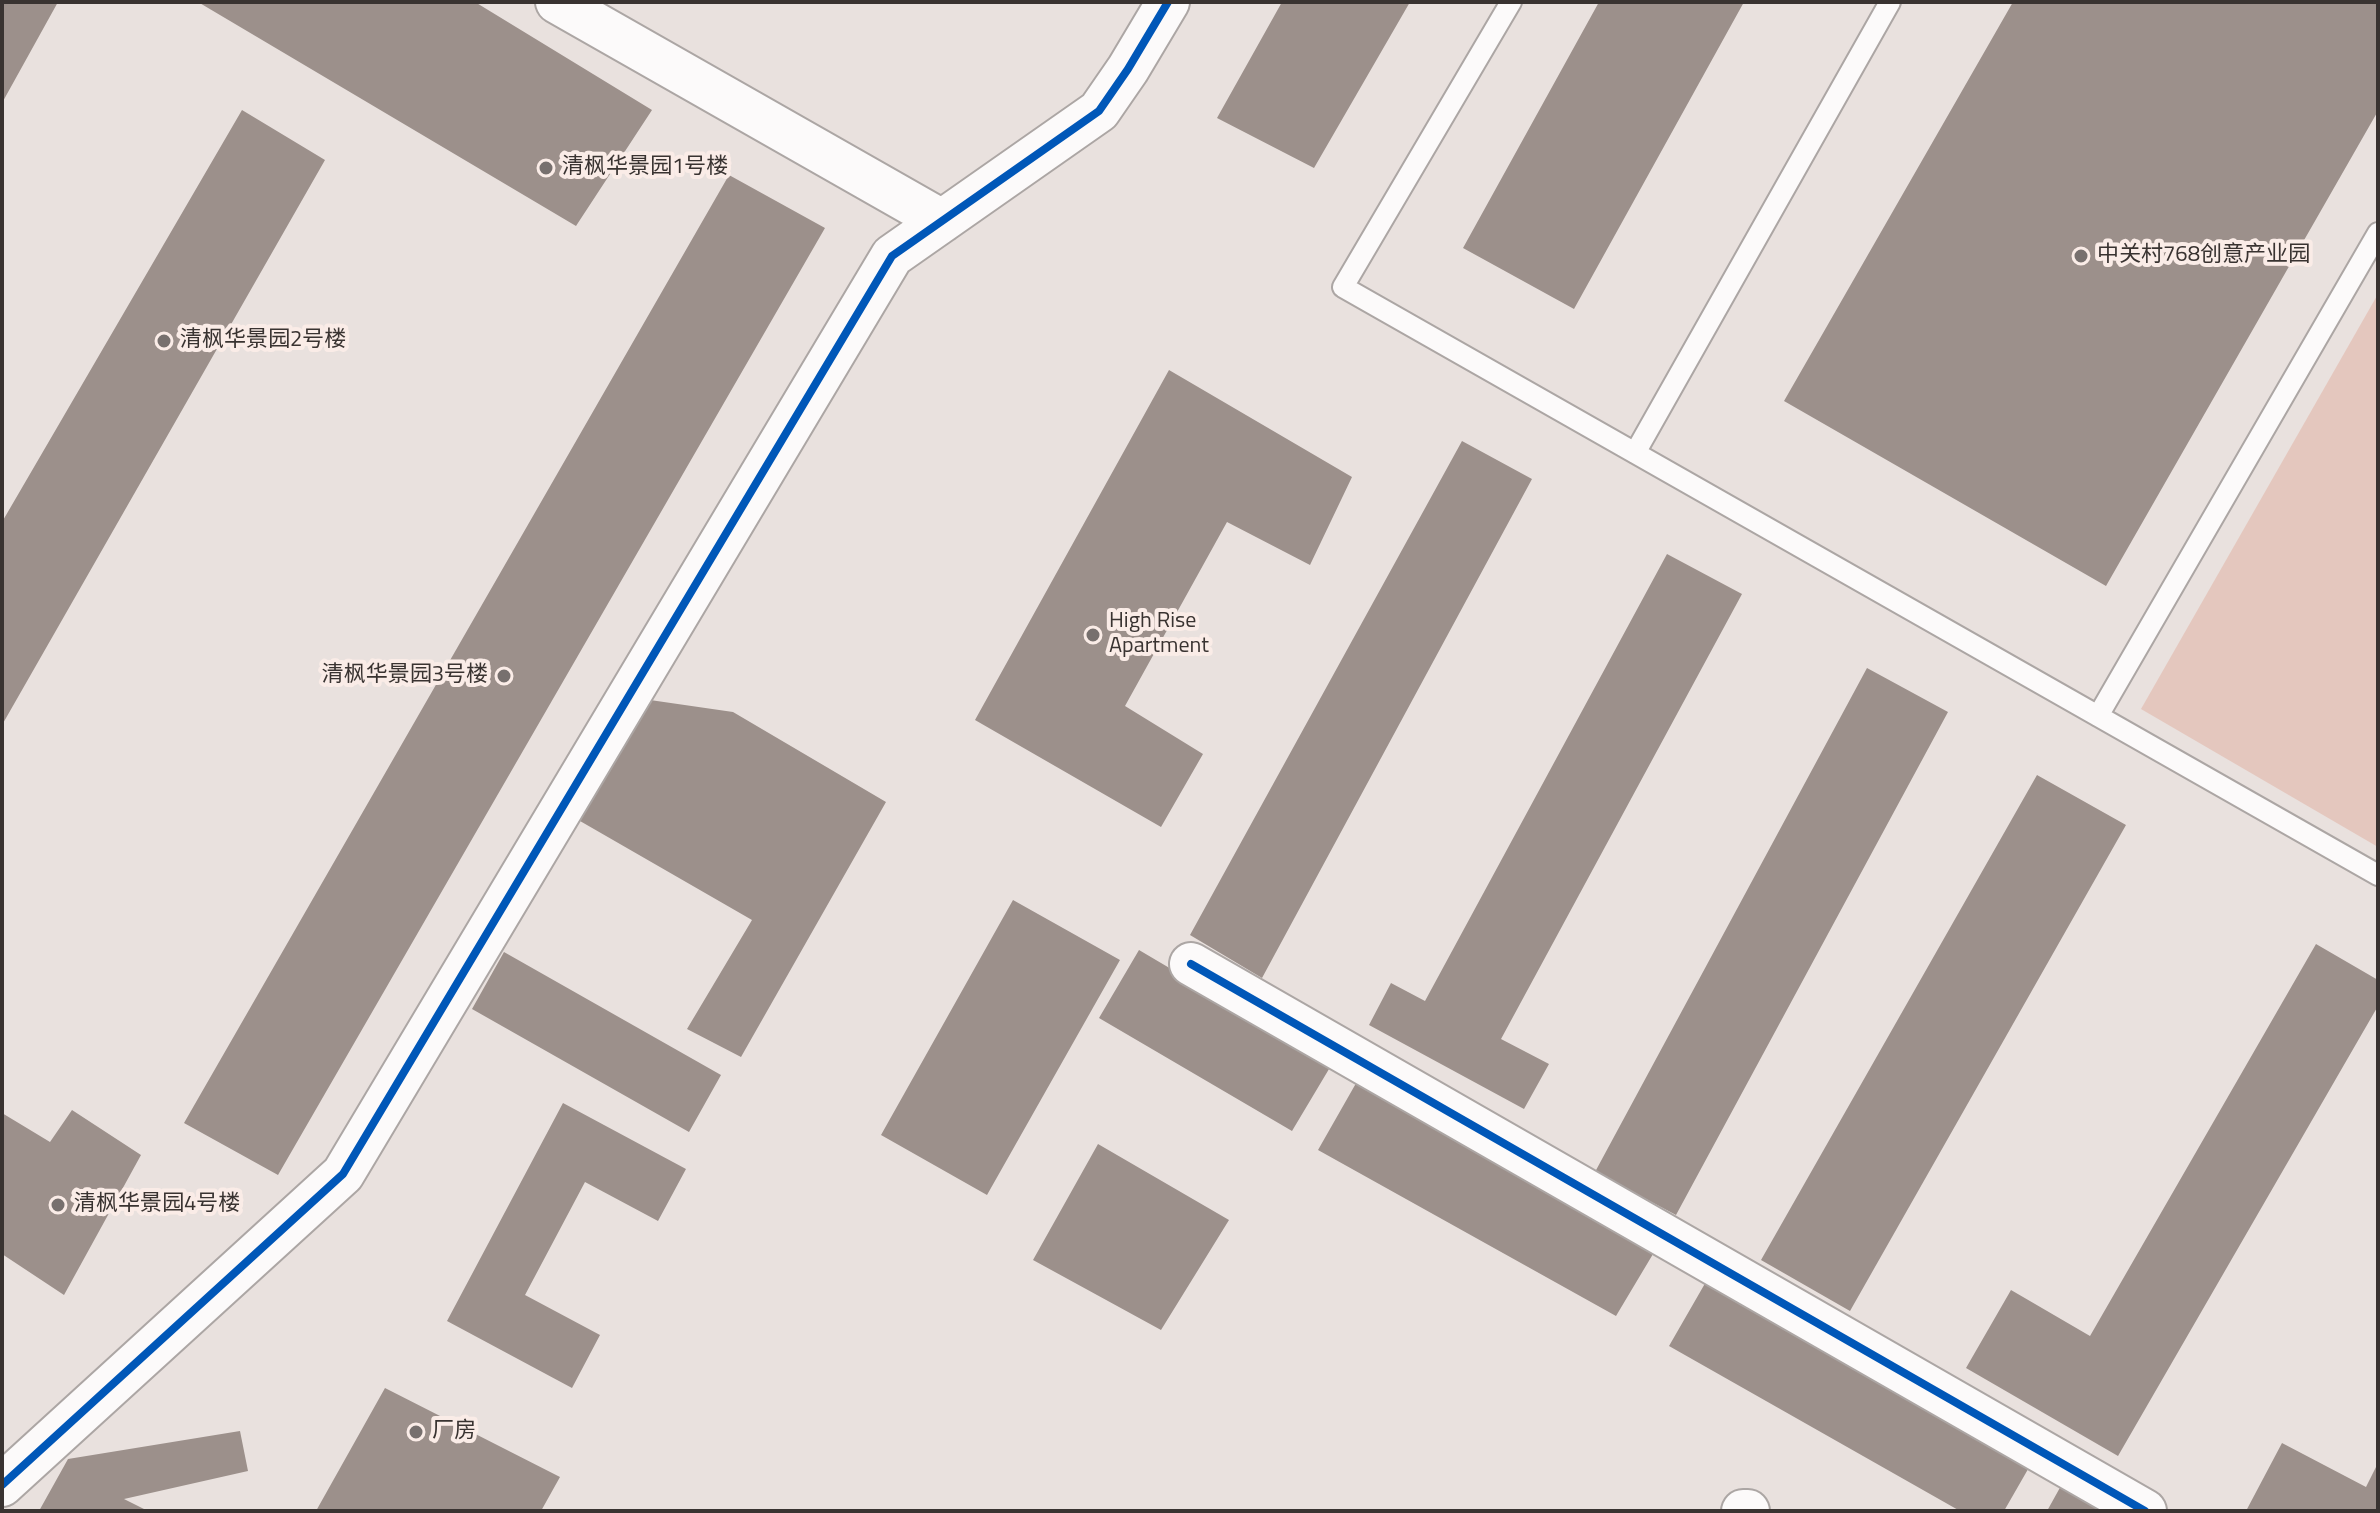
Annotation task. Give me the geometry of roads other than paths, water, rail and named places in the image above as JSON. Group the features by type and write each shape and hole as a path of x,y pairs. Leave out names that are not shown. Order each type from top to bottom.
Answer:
{"street":[{"path":"557,2 942,221"},
{"path":"2,1485 343,1174 892,256 1099,111 1168,2"},
{"path":"1191,964 2145,1511"}],"lane":[{"path":"1511,2 1343,287 2378,875"},
{"path":"1635,453 1890,2"},
{"path":"2098,716 2378,233"}],"place":[{"name":"清枫华景园1号楼","path":"546,168"},
{"name":"中关村768创意产业园","path":"2081,256"},
{"name":"清枫华景园2号楼","path":"164,341"},
{"name":"High Rise Apartment","path":"1093,635"},
{"name":"清枫华景园3号楼","path":"504,676"},
{"name":"清枫华景园4号楼","path":"58,1205"},
{"name":"厂房","path":"416,1432"}]}
